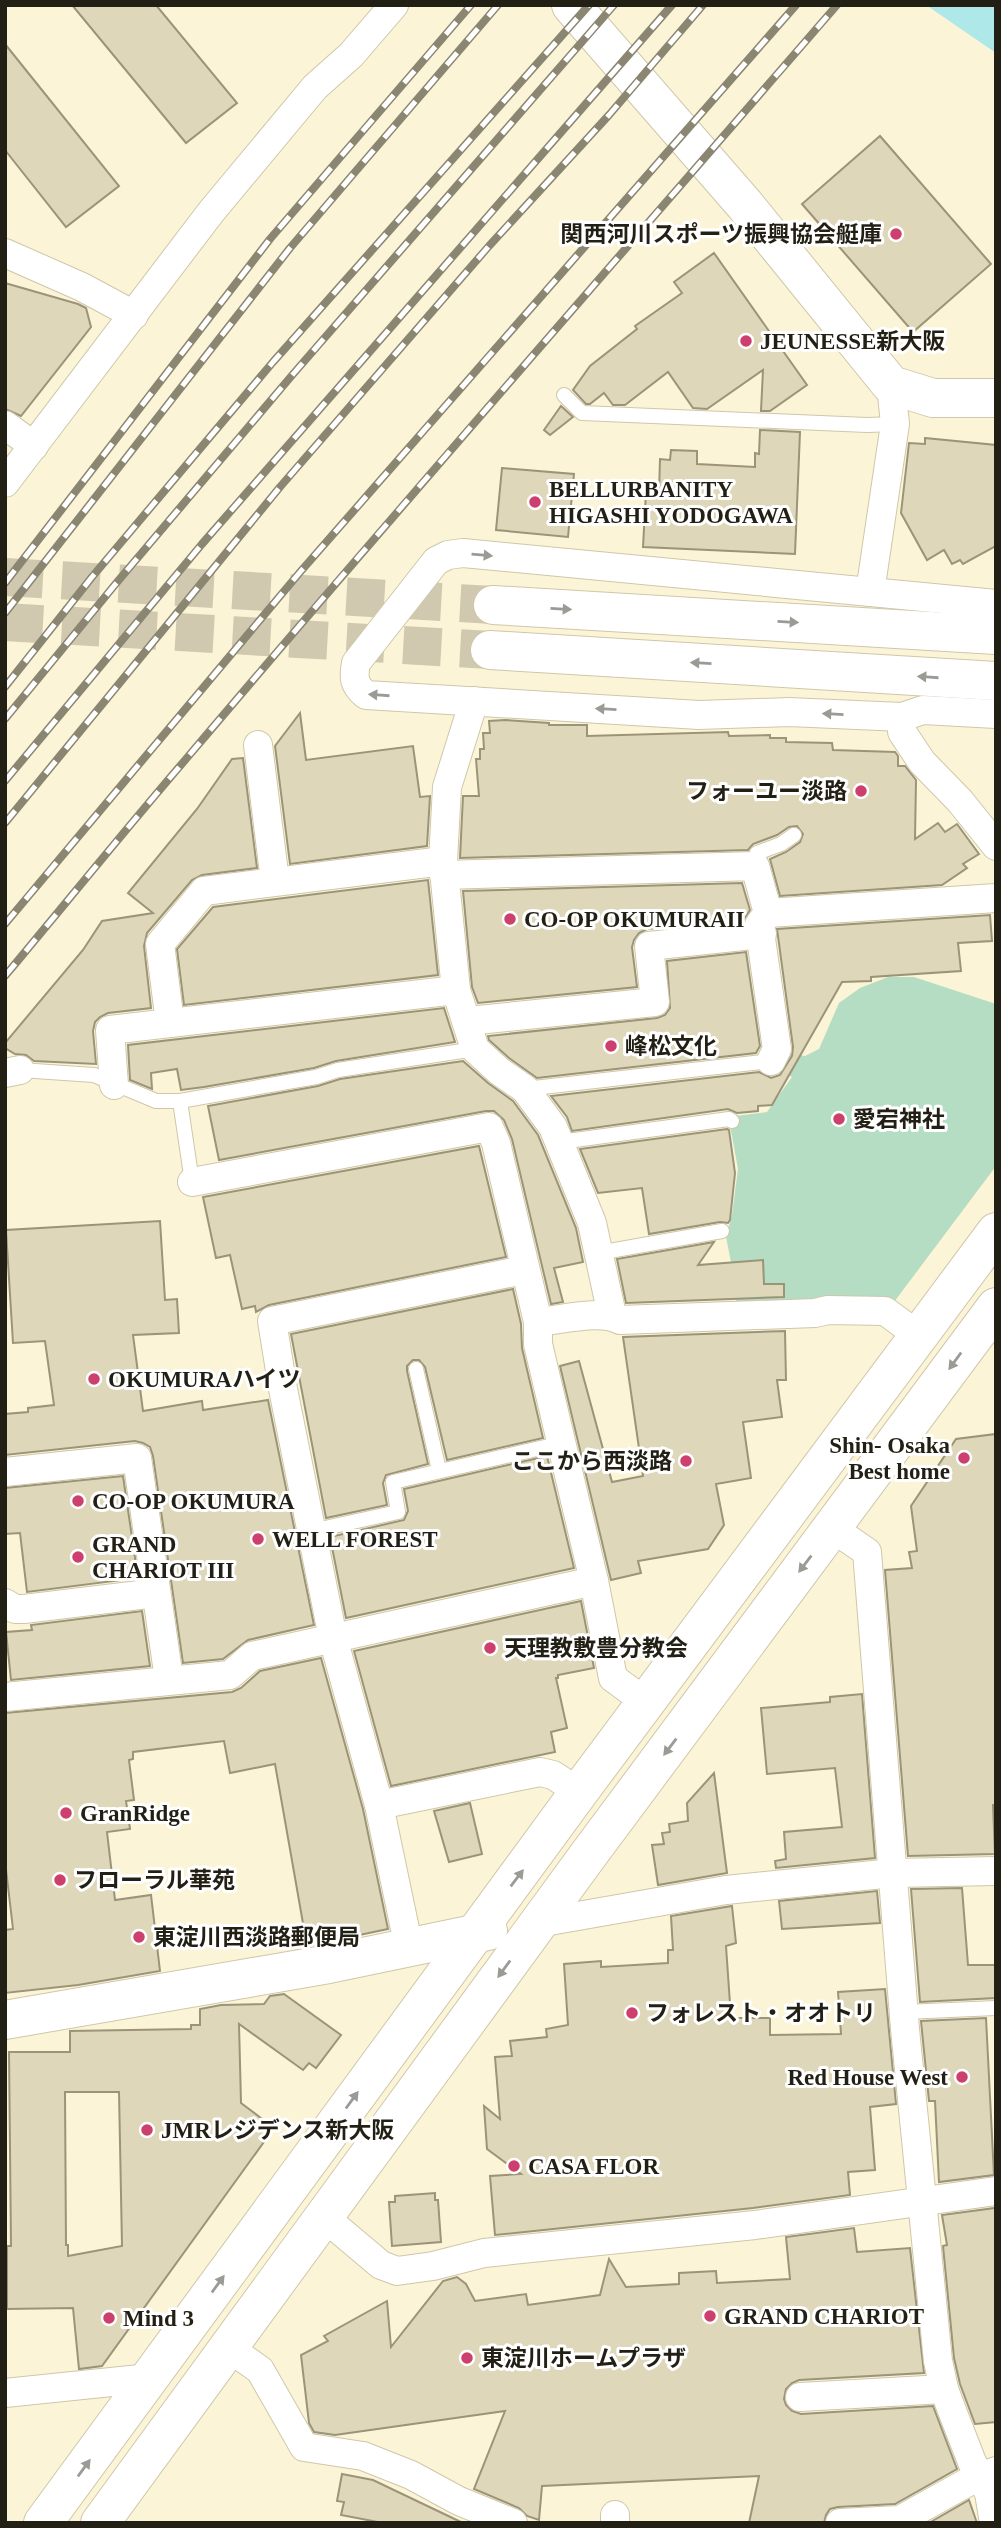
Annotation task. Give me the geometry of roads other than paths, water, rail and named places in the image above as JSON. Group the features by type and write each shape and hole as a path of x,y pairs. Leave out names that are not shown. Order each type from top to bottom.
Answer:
{"street":[{"path":"5,484 211,212 306,97 351,55 394,5"},
{"path":"570,5 745,205 891,385 895,424 870,592"},
{"path":"5,253 82,287 134,315"},
{"path":"891,385 933,398 996,398"},
{"path":"5,425 34,446"},
{"path":"996,604 463,553 448,555 436,561 356,663 353,675 356,687 366,695 699,715 789,712 902,717 923,710 996,714"},
{"path":"493,605 996,635"},
{"path":"490,650 996,681"},
{"path":"474,701 447,787 443,868 456,989 475,1049 499,1071 525,1089 541,1109 559,1142 592,1223 612,1315"},
{"path":"902,717 902,732 922,762 960,801 996,846"},
{"path":"258,745 275,881"},
{"path":"170,1023 160,944 204,891 275,881 443,868 755,866 765,924 777,1049 771,1061"},
{"path":"468,1021 655,1002 649,946 765,924 996,898"},
{"path":"114,1085 110,1030 456,989"},
{"path":"192,1182 489,1128 496,1143 538,1322 538,1344 594,1581 613,1678 647,1703"},
{"path":"43,2523 579,1792 996,1232"},
{"path":"410,1948 379,1805 332,1638 272,1321 524,1270"},
{"path":"100,2523 538,1923 996,1307"},
{"path":"538,1322 612,1315 620,1320 815,1313 828,1310 885,1311 919,1336"},
{"path":"5,1472 137,1458 169,1679"},
{"path":"832,1528 867,1552 904,2012 938,2361 944,2389 972,2462 988,2474"},
{"path":"5,1697 230,1675 252,1656 594,1581"},
{"path":"5,1603 15,1609 24,1609 156,1593"},
{"path":"379,1805 540,1772 553,1775 579,1792"},
{"path":"5,2020 726,1891 893,1873 996,1871"},
{"path":"324,2217 381,2265 397,2271 433,2266 484,2253 755,2225 996,2191"},
{"path":"229,2348 260,2370 304,2447 363,2456 411,2475 459,2501 513,2523"},
{"path":"5,2393 150,2378"},
{"path":"800,2397 944,2389"},
{"path":"840,2523 900,2520 988,2474"},
{"path":"988,2474 994,2523"}],"lane":[{"path":"564,395 582,413 895,424"},
{"path":"755,866 757,853 781,844 794,835"},
{"path":"12,1071 94,1075 156,1101 180,1101 316,1077 338,1070 475,1049"},
{"path":"525,1089 771,1061"},
{"path":"180,1101 192,1182"},
{"path":"559,1142 732,1121"},
{"path":"598,1253 722,1231"},
{"path":"416,1369 439,1470"},
{"path":"311,1531 398,1512 393,1482 562,1443"},
{"path":"904,2012 996,2008"}],"water":[{"path":"926,5 996,5 996,53"}],"tunnel":[{"path":"5,577 493,605"},
{"path":"5,622 490,650"}],"railway":[{"path":"5,583 270,239 471,5"},
{"path":"5,613 290,248 498,5"},
{"path":"5,687 92,577 273,362 589,5"},
{"path":"5,719 294,373 614,5"},
{"path":"5,781 202,544 672,5"},
{"path":"5,823 280,487 703,5"},
{"path":"5,924 301,571 796,5"},
{"path":"5,976 267,664 837,5"}],"place":[{"name":"関西河川スポーツ振興協会艇庫","path":"896,234"},
{"name":"JEUNESSE新大阪","path":"746,341"},
{"name":"BELLURBANITY HIGASHI YODOGAWA","path":"535,502"},
{"name":"フォーユー淡路","path":"861,791"},
{"name":"CO-OP OKUMURAII","path":"510,919"},
{"name":"峰松文化","path":"611,1046"},
{"name":"愛宕神社","path":"839,1119"},
{"name":"OKUMURAハイツ","path":"94,1379"},
{"name":"Shin- Osaka Best home","path":"964,1458"},
{"name":"ここから西淡路","path":"686,1461"},
{"name":"CO-OP OKUMURA","path":"78,1501"},
{"name":"WELL FOREST","path":"258,1539"},
{"name":"GRAND CHARIOT III","path":"78,1557"},
{"name":"天理教敷豊分教会","path":"490,1648"},
{"name":"GranRidge","path":"66,1813"},
{"name":"フローラル華苑","path":"60,1880"},
{"name":"東淀川西淡路郵便局","path":"139,1937"},
{"name":"フォレスト・オオトリ","path":"632,2013"},
{"name":"Red House West","path":"962,2077"},
{"name":"JMRレジデンス新大阪","path":"147,2130"},
{"name":"CASA FLOR","path":"514,2166"},
{"name":"GRAND CHARIOT","path":"710,2316"},
{"name":"Mind 3","path":"109,2318"},
{"name":"東淀川ホームプラザ","path":"467,2358"}]}
